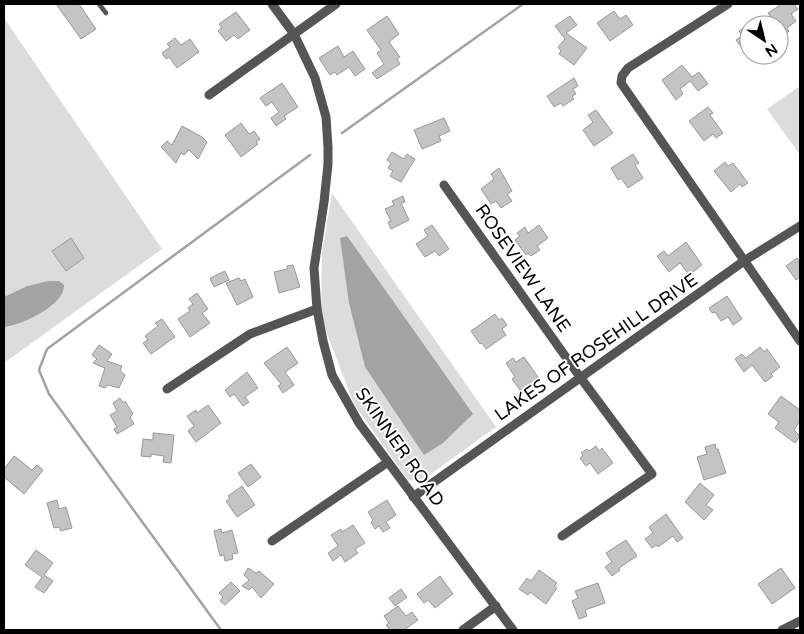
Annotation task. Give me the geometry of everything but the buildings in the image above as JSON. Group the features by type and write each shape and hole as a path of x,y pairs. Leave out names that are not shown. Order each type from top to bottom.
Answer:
{"street":[{"name":"SKINNER ROAD","path":"272,4 294,34 315,78 326,118 328,147 324,202 314,268 316,309 332,375 359,423 513,630"},
{"path":"210,95 336,4"},
{"path":"728,4 628,68 622,76 621,83 800,341"},
{"name":"ROSEVIEW LANE","path":"444,185 580,377 652,474 562,536"},
{"name":"LAKES OF ROSEHILL DRIVE","path":"413,497 744,261 800,226"},
{"path":"168,389 250,334 316,309"},
{"path":"272,541 388,462"},
{"path":"463,630 496,606"},
{"path":"782,630 800,621"}],"lane":[{"path":"99,4 106,12"}],"shaded area":[{"path":"4,18 162,249 4,363 4,327 12,326 48,281 27,286 4,297","holes":["71,238 84,258 66,271 52,251"]},
{"path":"800,86 800,155 767,109"},
{"path":"332,193 496,427 421,481 408,480 354,404 321,318 322,252"},
{"path":"347,236 473,414 443,443 424,455 365,367 349,303 340,238"},
{"path":"48,281 59,281 64,285 58,300 31,318 4,327 4,297 27,286"}],"waterway":[{"path":"342,133 523,4"},
{"path":"221,630 49,394 39,370 47,349 310,155"}]}
